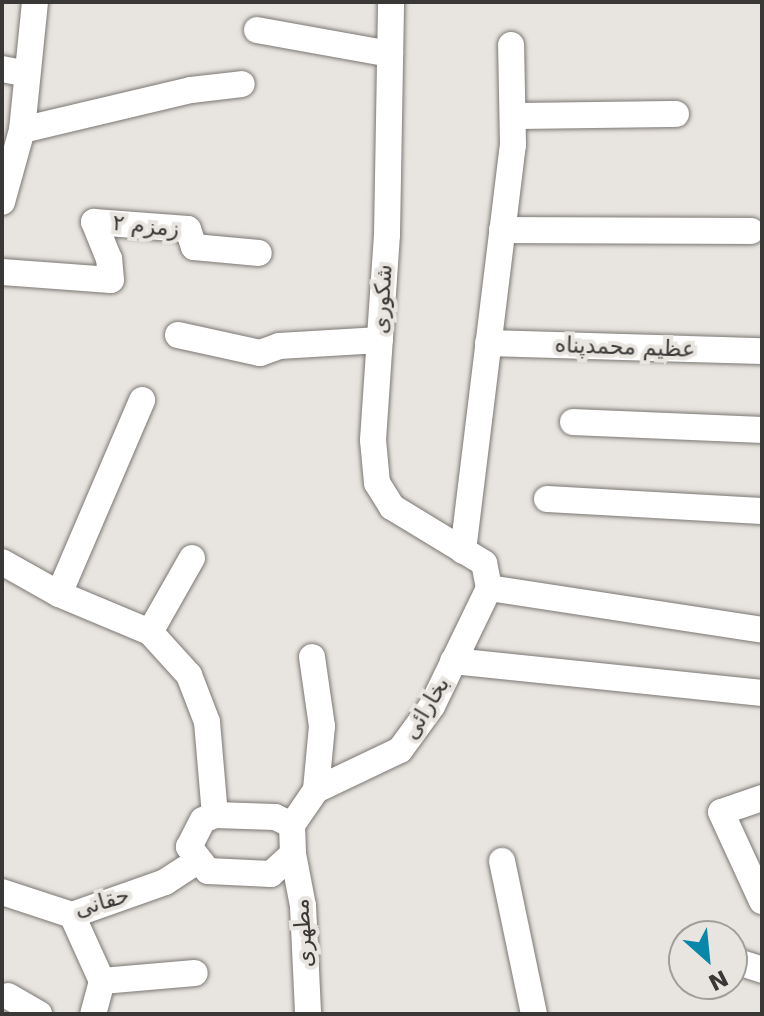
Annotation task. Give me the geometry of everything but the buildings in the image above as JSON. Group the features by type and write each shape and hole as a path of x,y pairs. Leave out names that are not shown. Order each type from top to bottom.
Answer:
{"street":[{"path":"2,202 22,130 15,71 35,2"},
{"name":"شکوری","path":"391,2 380,340 373,440 377,483 392,507 463,551"},
{"path":"257,30 390,54"},
{"path":"511,45 513,116 463,551 484,563 489,588 762,630"},
{"path":"22,130 191,90 242,84"},
{"path":"513,116 676,114"},
{"name":"زمزم ۲","path":"2,272 111,280 109,259 94,222 188,229 194,247 259,253"},
{"path":"502,230 751,231"},
{"path":"178,335 260,353 279,346 380,340"},
{"name":"عظیم محمدپناه","path":"488,343 762,351"},
{"path":"59,594 142,400"},
{"path":"573,422 762,430"},
{"path":"547,499 762,511"},
{"path":"150,632 192,558"},
{"path":"2,562 59,594 150,632 189,675 207,722 215,815"},
{"name":"بخارائی","path":"316,790 400,750 432,706 489,588"},
{"path":"293,854 271,874 208,871 197,861 189,847 191,836 215,815 275,817 292,825 316,790 322,726 312,657"},
{"path":"453,661 762,693"},
{"path":"762,798 721,812 762,901"},
{"name":"مطهری","path":"292,825 293,854 303,906 308,1014"},
{"name":"حقانی","path":"2,892 72,915 165,882 197,861"},
{"path":"502,861 534,1014"},
{"path":"72,915 102,981 93,1014"},
{"path":"102,981 195,973"},
{"path":"8,996 39,1014"}]}
